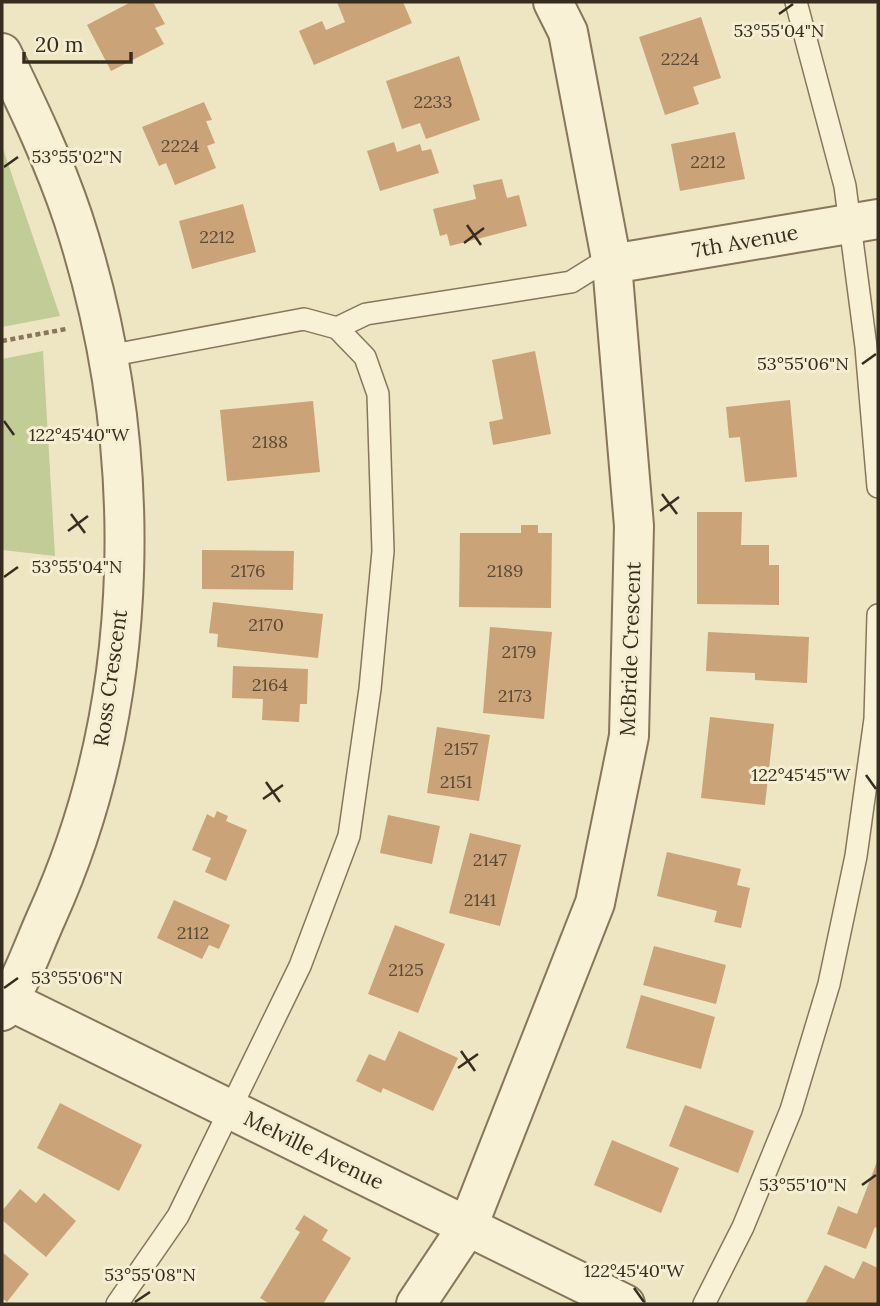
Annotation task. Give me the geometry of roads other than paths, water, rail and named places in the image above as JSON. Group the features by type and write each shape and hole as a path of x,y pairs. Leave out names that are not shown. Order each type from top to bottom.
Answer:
{"street":[{"name":"McBride Crescent","path":"416,1304 468,1226 595,903 629,736 634,526 612,264 568,32 553,2"},
{"name":"Ross Crescent","path":"2,53 54,167 73,218 108,356 119,431 125,548 109,713 87,811 70,861 4,1003"},
{"name":"7th Avenue","path":"612,264 865,221"},
{"name":"Melville Avenue","path":"4,1003 230,1108 625,1304"}],"lane":[{"path":"796,2 845,186 865,221 878,487"},
{"path":"337,328 366,314 571,282 603,262 612,264"},
{"path":"108,356 304,318 337,328 365,357 378,394 383,551 370,689 349,836 300,966 178,1216 117,1304"},
{"path":"704,1304 743,1227 791,1110 829,984 856,856 875,719 878,615"}]}
